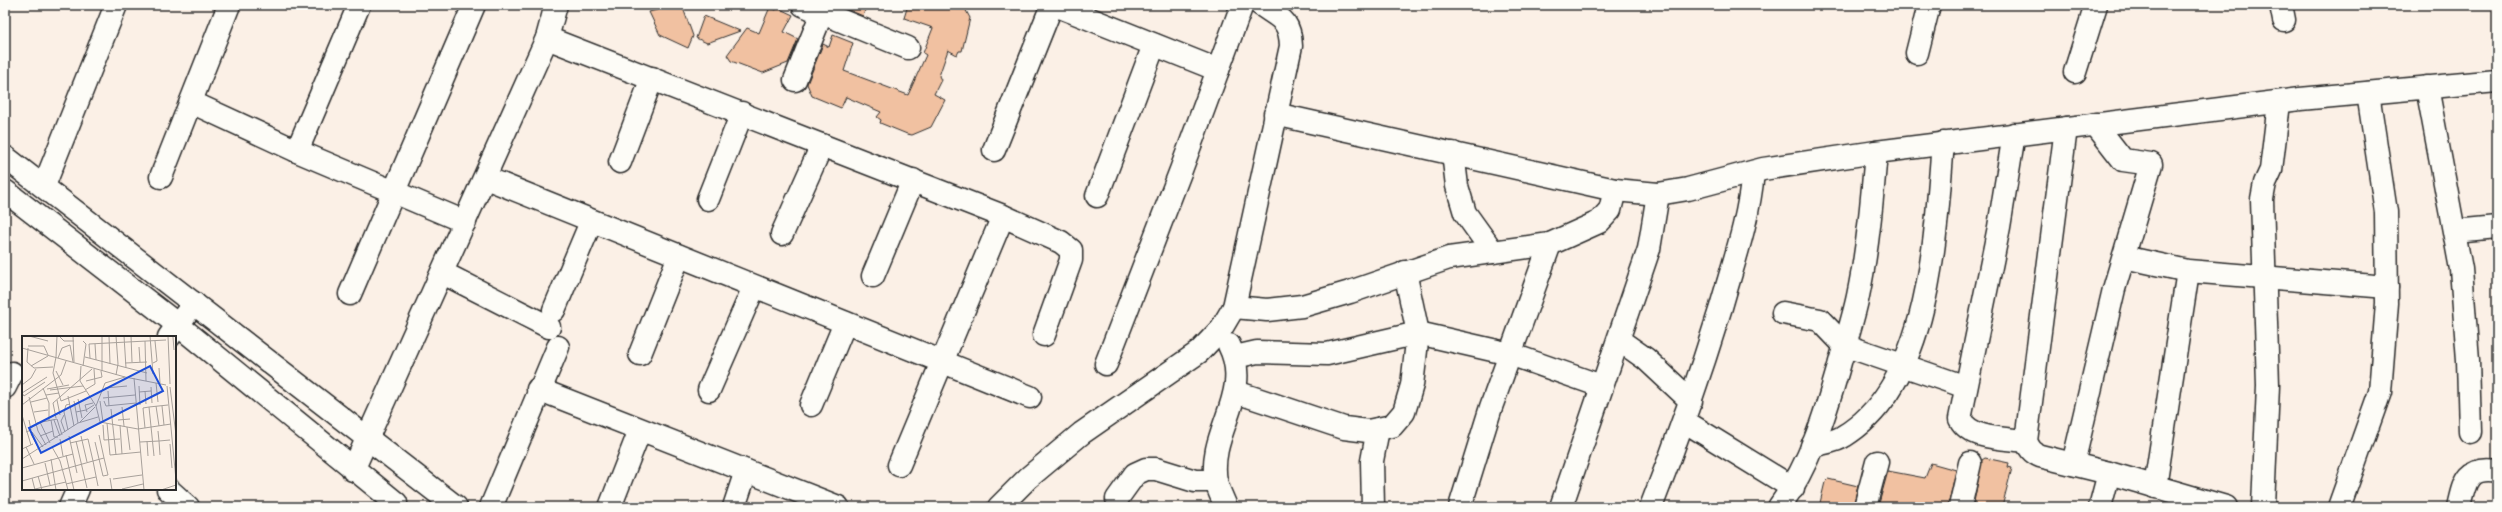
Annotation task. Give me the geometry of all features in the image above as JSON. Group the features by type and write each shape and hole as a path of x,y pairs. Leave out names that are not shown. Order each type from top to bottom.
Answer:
{"street":[{"path":"44,186 116,5"},
{"path":"161,177 229,5"},
{"path":"297,151 359,5"},
{"path":"350,294 392,192 474,5"},
{"path":"353,470 486,178 547,38 556,5"},
{"path":"994,150 1052,5"},
{"path":"1056,5 1218,70"},
{"path":"1106,364 1242,5"},
{"path":"998,507 1028,478 1082,433 1199,352 1221,330 1234,307 1291,46 1290,30 1281,18 1260,5"},
{"path":"1917,53 1929,5"},
{"path":"2075,72 2096,5"},
{"path":"795,80 817,8 908,48"},
{"path":"547,38 1004,216 1061,242 1071,250 1070,260 1044,335"},
{"path":"1096,196 1154,45"},
{"path":"620,162 652,78"},
{"path":"1275,114 1615,190 1658,194 1688,189 1752,172 1876,152 2095,124 2427,86 2497,80"},
{"path":"2427,86 2455,231 2468,360 2470,432"},
{"path":"2339,507 2380,392 2387,287 2386,212 2368,93"},
{"path":"191,102 297,151 465,222"},
{"path":"2263,507 2268,392 2262,199 2265,183 2271,170 2279,103"},
{"path":"708,199 742,113"},
{"path":"2073,464 2101,342 2151,164 2123,160 2095,124"},
{"path":"2066,128 2026,441 2034,454 2109,473 2216,506"},
{"path":"2014,134 1999,227 1960,419 1965,428 1978,434 2026,441"},
{"path":"1812,446 1843,437 1868,418 1904,366 1924,300 1936,218 1943,143"},
{"path":"782,234 822,145"},
{"path":"1779,507 1793,488 1812,446 1829,402 1858,297 1868,237 1876,152"},
{"path":"1453,153 1457,186 1465,213 1493,252"},
{"path":"5,157 368,437 456,507"},
{"path":"1651,507 1687,411 1742,241 1750,204 1752,172"},
{"path":"486,178 592,222 1030,397"},
{"path":"873,276 913,180"},
{"path":"1234,307 1267,310 1302,306 1350,292 1449,258 1550,244 1599,222 1610,210 1615,190"},
{"path":"5,191 173,331 396,503"},
{"path":"1561,507 1601,386 1619,340 1649,249 1658,194"},
{"path":"899,465 944,363 1004,216"},
{"path":"442,273 551,318 592,222"},
{"path":"2455,231 2497,227"},
{"path":"1460,507 1510,354 1550,244"},
{"path":"640,354 679,256"},
{"path":"2124,257 2188,271 2265,279 2387,287"},
{"path":"2155,487 2188,271"},
{"path":"1236,392 1344,428 1368,431 1392,426 1404,412 1412,385 1418,333 1405,272"},
{"path":"709,390 754,287"},
{"path":"173,331 194,303"},
{"path":"1783,314 1820,320 1844,345 1966,387"},
{"path":"811,405 845,323"},
{"path":"1221,330 1235,357 1238,371 1236,392 1219,439 1216,461 1216,482 1226,507"},
{"path":"1235,357 1257,352 1327,354 1418,333 1510,354 1601,386"},
{"path":"1619,340 1646,359 1687,411 1793,488"},
{"path":"491,507 538,389 558,347"},
{"path":"538,389 838,507"},
{"path":"1373,507 1372,461 1378,429"},
{"path":"610,507 640,430"},
{"path":"1865,507 1877,462"},
{"path":"1960,507 1970,463"},
{"path":"1117,499 1135,474 1146,469 1156,469 1195,481 1216,482"},
{"path":"2459,507 2466,481 2474,472 2486,469 2497,471"},
{"path":"734,507 746,471"},
{"path":"2100,507 2109,473"},
{"path":"70,507 78,490"},
{"path":"169,490 188,507"}],"building":[{"path":"665,5 682,5 693,36 688,48 660,35 649,12 665,8"},
{"path":"837,5 867,5 863,16"},
{"path":"908,5 963,5 970,18 962,51 959,51 957,55 948,50 939,76 941,80 934,94 945,100 931,127 912,135 907,134 880,123 881,120 877,117 881,112 846,97 841,108 812,96 807,84 823,44 829,47 833,35 853,43 844,71 908,95 926,55 923,53 933,28 904,18"},
{"path":"770,7 776,10 778,8 793,15 784,32 798,39 788,63 763,73 731,61 727,55 747,28 759,33"},
{"path":"704,16 740,31 707,43 696,38"},
{"path":"1985,458 2009,463 2008,467 2012,468 2002,507 1973,507 1982,460"},
{"path":"1931,463 1956,470 1948,507 1878,507 1888,471 1925,478"},
{"path":"1828,479 1858,486 1853,507 1819,507 1825,482"}]}
